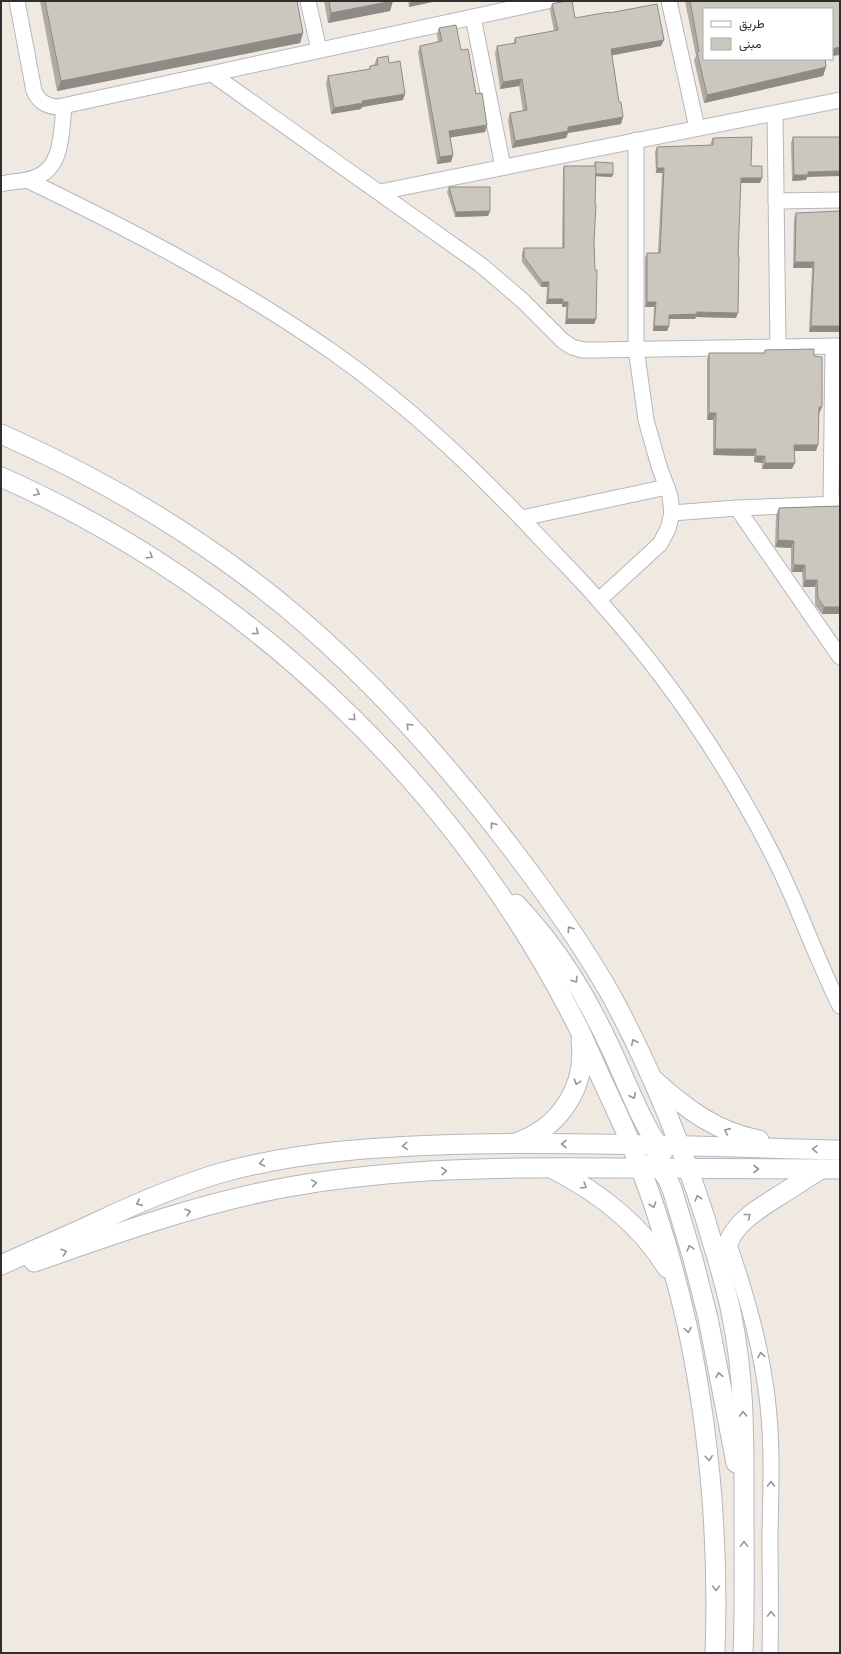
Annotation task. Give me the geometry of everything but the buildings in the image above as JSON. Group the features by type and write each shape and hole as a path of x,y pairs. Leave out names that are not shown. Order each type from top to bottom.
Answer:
{"street":[{"path":"17,1 34,91 41,101 46,105 52,106 64,106 547,1"},
{"path":"308,1 319,50"},
{"path":"669,1 697,128"},
{"path":"473,17 503,167"},
{"path":"212,74 380,192 486,269 523,301 563,341 572,347 584,350 837,346 836,504 737,508 672,513"},
{"path":"380,192 840,100"},
{"path":"1,184 27,180 41,175 52,166 60,146 64,106"},
{"path":"775,114 778,346"},
{"path":"599,600 660,544 668,530 672,513 672,504 646,420 636,348 636,140"},
{"path":"27,180 90,210 193,266 247,297 334,353 429,427 487,482 599,600 623,628 686,710 716,754 768,846 840,1006"},
{"path":"776,202 840,200"},
{"path":"1,434 104,484 142,506 213,552 279,602 335,652 397,713 450,772 548,897 592,963 612,997 651,1077 680,1145 722,1275 737,1342 743,1388 743,1653"},
{"path":"1,477 41,494 118,536 192,584 262,636 335,700 392,757 429,802 486,876 541,961 579,1030 631,1144 676,1281 697,1378 710,1475 716,1573 715,1653"},
{"path":"522,518 667,487"},
{"path":"737,508 838,650"},
{"path":"486,876 514,902 549,941 582,991 597,1018 645,1121 658,1144 668,1157 689,1169"},
{"path":"514,1144 532,1136 549,1125 569,1102 578,1082 581,1069 582,1056 579,1030"},
{"path":"651,1077 696,1114 715,1126 737,1135 768,1141 791,1149"},
{"path":"1,1265 165,1191 231,1170 283,1160 370,1149 413,1146 514,1144 658,1144 840,1150"},
{"path":"631,1144 642,1150 661,1168 672,1189 693,1259 708,1318 730,1437 744,1495"},
{"path":"550,1168 590,1190 622,1214 652,1246 676,1281"},
{"path":"1,1274 172,1216 256,1193 292,1186 364,1176 443,1171 550,1168 840,1169"},
{"path":"722,1275 728,1242 737,1228 748,1216 821,1169"},
{"path":"728,1242 752,1314 760,1351 770,1427 770,1653"}]}
